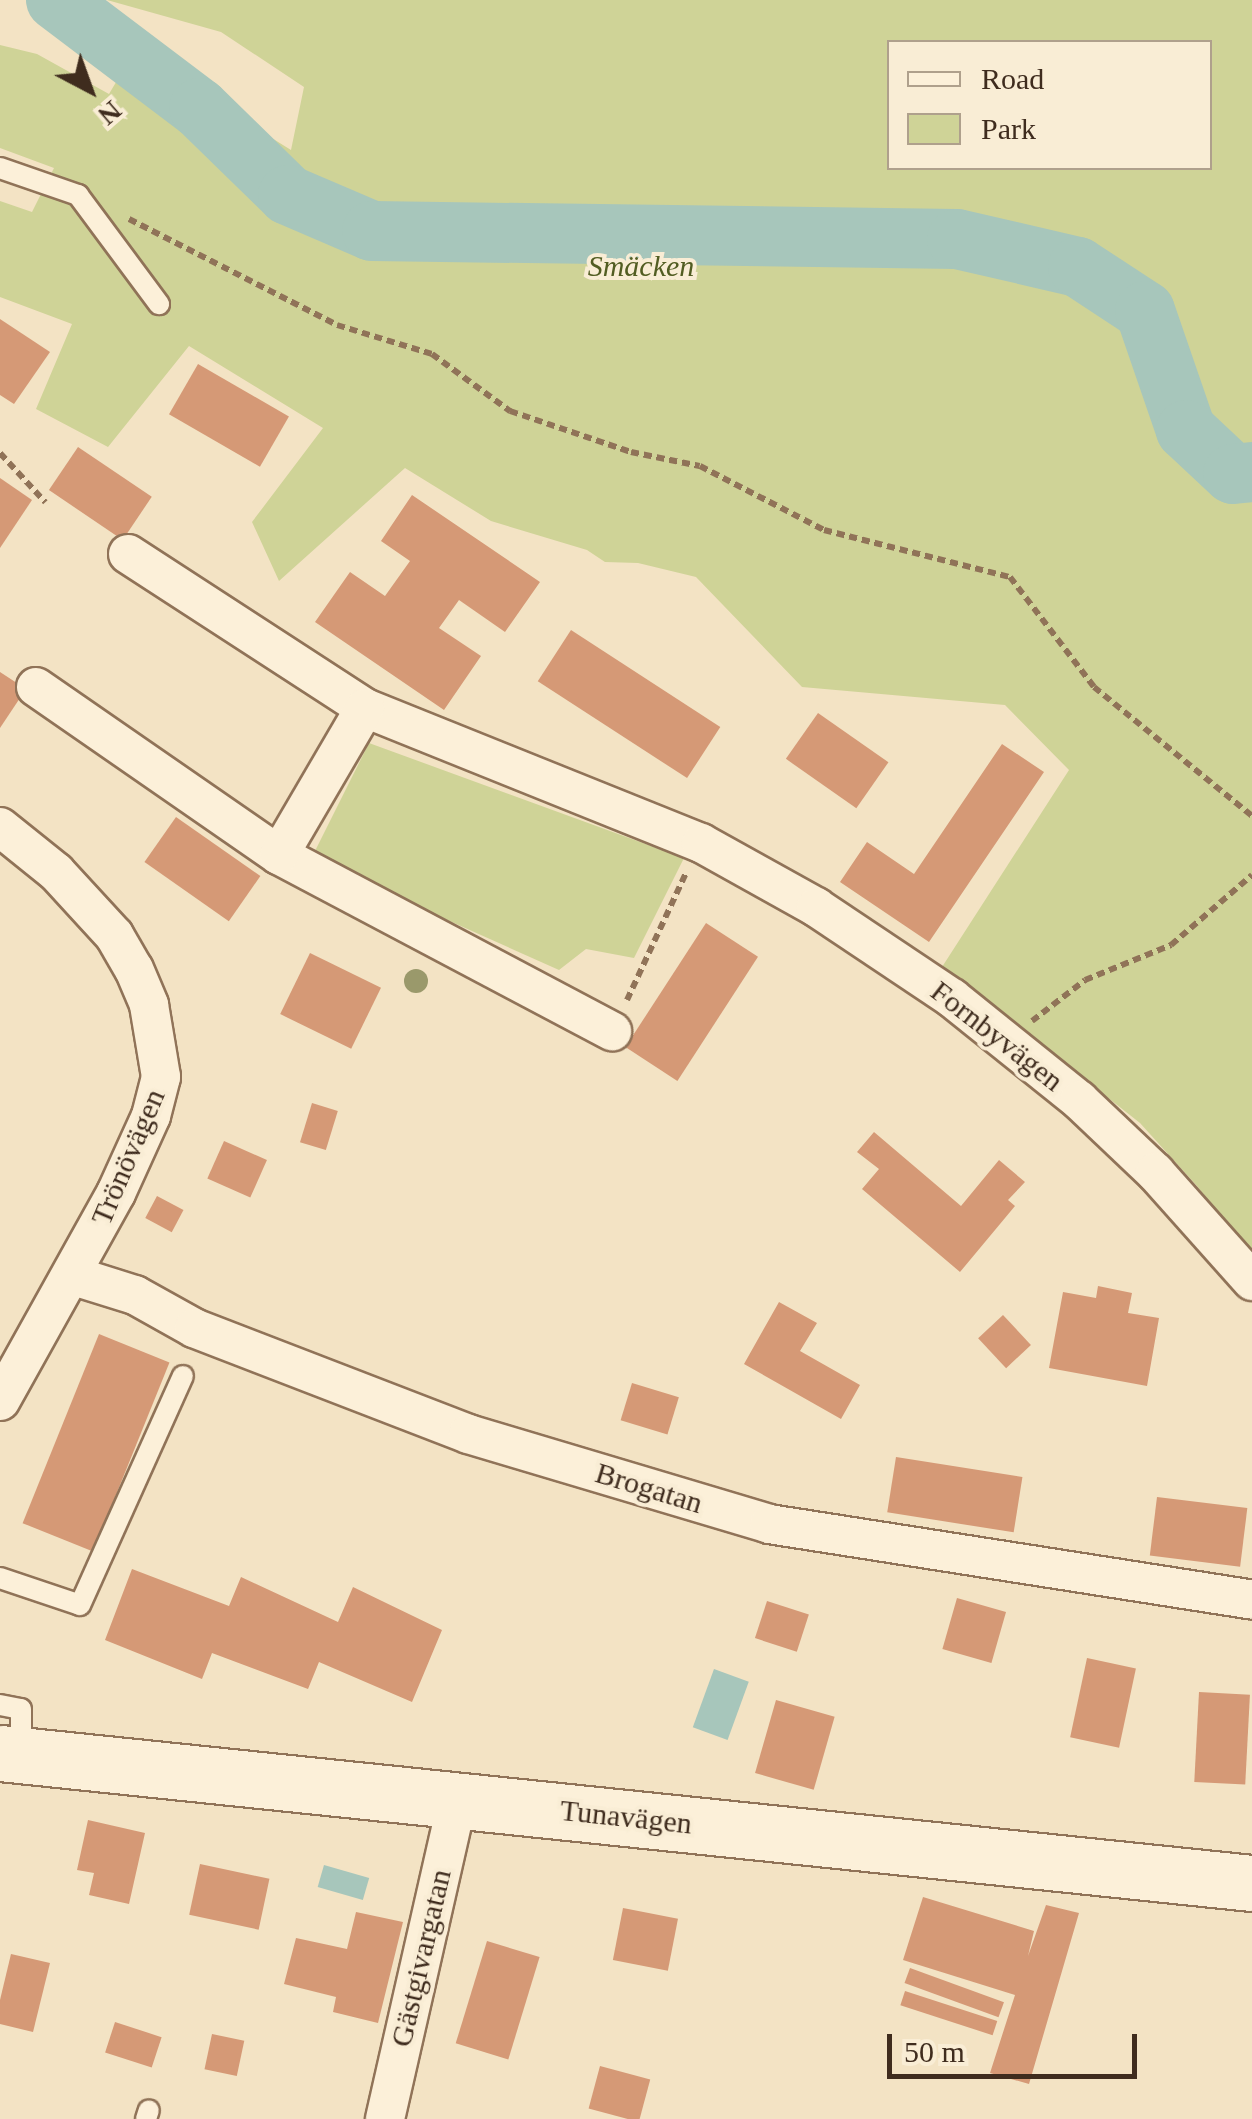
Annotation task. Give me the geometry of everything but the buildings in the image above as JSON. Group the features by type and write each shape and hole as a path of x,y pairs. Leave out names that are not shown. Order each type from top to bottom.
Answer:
{"street":[{"name":"Fornbyvägen","path":"128,554 365,708 700,843 816,908 1006,1040 1155,1172 1252,1281"},
{"path":"36,687 280,855 612,1031"},
{"path":"280,855 365,708"},
{"name":"Trönövägen","path":"0,826 56,872 114,935 134,968 157,1039 161,1077 152,1116 74,1276 0,1401"},
{"name":"Brogatan","path":"74,1276 135,1295 194,1328 468,1434 769,1524 1252,1600"},
{"name":"Tunavägen","path":"10,1754 1252,1883"},
{"name":"Gästgivargatan","path":"385,2119 458,1798"}],"lane":[{"path":"0,168 78,194 159,304"},
{"path":"0,1578 80,1605 183,1376"},
{"path":"0,1704 21,1709 10,1754"}],"path":[{"path":"78,194 337,325 432,354 510,411 631,452 700,466 824,530 1010,577 1094,687 1252,816"},
{"path":"0,453 45,502"},
{"path":"612,1031 700,843"},
{"path":"1006,1040 1086,980 1171,945 1252,876"}],"green space":[{"name":"Smäcken","path":"107,0 1252,0 1252,1256 1197,1186 1140,1123 942,967 1069,770 1005,705 802,687 696,577 638,563 605,562 587,550 491,521 405,468 279,581 252,522 323,428 189,346 108,447 36,409 72,324 0,297 0,201 32,212 54,168 0,148 0,45 37,54 109,94 134,52 291,150 304,87 221,32"},
{"path":"369,743 684,858 634,958 586,949 559,970 311,859"}],"water":[{"path":"714,1669 749,1682 728,1740 693,1727"},
{"path":"324,1865 369,1878 363,1900 318,1887"}],"waterway":[{"path":"56,0 199,108 288,195 372,231 957,239 1078,267 1145,311 1186,430 1233,474 1252,472"}]}
